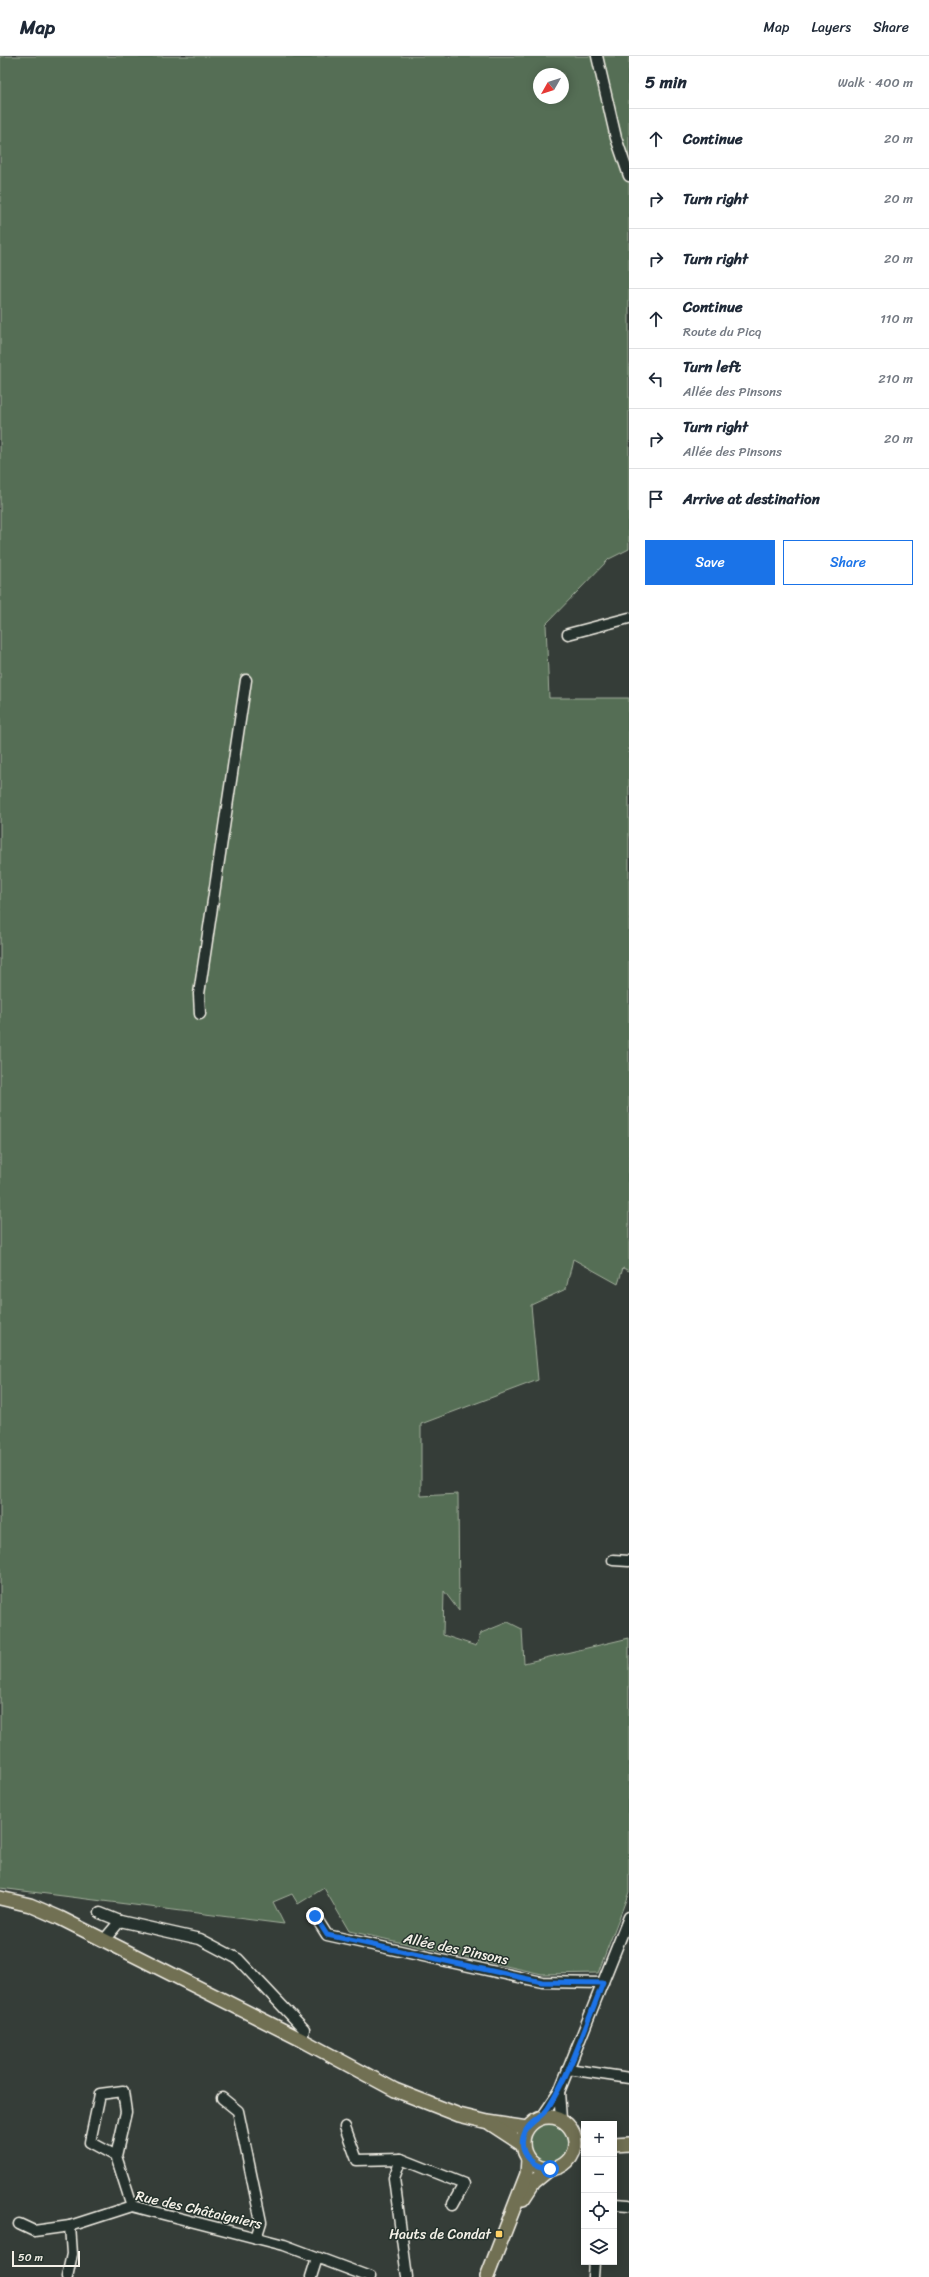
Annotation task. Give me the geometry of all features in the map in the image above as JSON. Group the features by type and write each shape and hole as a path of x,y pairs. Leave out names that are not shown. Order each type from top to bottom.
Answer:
{"main road":[{"path":"0,1898 30,1905 104,1940 302,2040 395,2090 460,2115 488,2122 527,2128"},
{"path":"487,2277 527,2174 528,2159 523,2145 527,2128 542,2117 548,2116 561,2119 579,2135 579,2152 564,2164 550,2169 534,2182 521,2201 494,2277"},
{"path":"488,2122 523,2145"},
{"path":"528,2159 534,2165 550,2169"}],"street":[{"path":"597,56 616,138 629,176"},
{"path":"568,634 629,618"},
{"path":"200,1014 199,994 246,680"},
{"path":"613,1560 629,1560"},
{"path":"100,1913 120,1921 200,1939 238,1959 304,2029 302,2040"},
{"name":"Allée des Pinsons","path":"315,1916 327,1935 542,1982 603,1983"},
{"path":"542,2117 559,2092 629,1917"},
{"path":"104,1940 120,1921"},
{"path":"568,2069 629,2078"},
{"path":"116,2156 90,2142 100,2094 123,2091 126,2112 116,2156 132,2206"},
{"path":"559,2092 561,2119"},
{"path":"222,2098 238,2111 261,2222 256,2238"},
{"path":"345,2127 357,2160 401,2159 464,2184 453,2204"},
{"path":"401,2159 394,2178 408,2277"},
{"path":"617,2204 629,2205"},
{"name":"Rue des Châtaigniers","path":"18,2224 34,2231 70,2226 132,2206 284,2245 370,2277"},
{"path":"67,2277 72,2254 70,2226"},
{"path":"311,2277 317,2258"},
{"path":"593,2277 594,2265"}],"green space":[{"path":"0,56 629,56 629,549 609,559 546,624 549,698 629,698 629,1271 623,1268 618,1284 573,1259 566,1289 531,1305 538,1380 421,1424 421,1496 458,1494 459,1611 444,1591 443,1635 476,1646 481,1633 508,1622 522,1629 524,1663 629,1638 629,1892 598,1973 542,1974 349,1931 324,1888 298,1904 292,1894 273,1902 284,1924 0,1888"},
{"path":"545,2124 553,2124 563,2129 567,2136 567,2150 563,2157 553,2162 545,2162 535,2157 533,2154 530,2147 530,2139 535,2129 538,2127"}],"place":[{"name":"Hauts de Condat","path":"499,2234"}],"route":[{"path":"315,1916 327,1935 542,1982 603,1983 559,2092 542,2117 531,2123 523,2136 524,2152 528,2159 534,2165 550,2169"}]}
